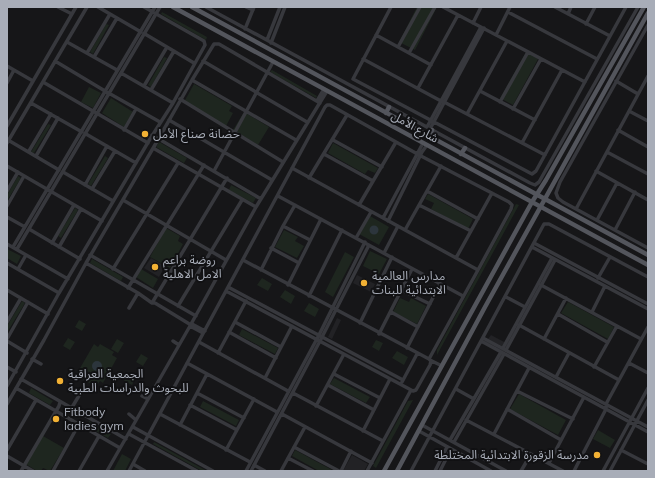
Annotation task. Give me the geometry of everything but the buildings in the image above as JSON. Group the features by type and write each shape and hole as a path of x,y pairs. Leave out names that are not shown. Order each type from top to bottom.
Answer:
{"main road":[{"name":"شارع الأمل","path":"173,7 361,109 424,146 532,202 648,265"},
{"name":"شارع الأمل","path":"192,7 648,255"},
{"path":"384,471 532,202 644,7"},
{"path":"397,471 544,199 648,13"},
{"path":"222,23 225,18"},
{"path":"632,27 638,31"},
{"path":"361,109 366,102"},
{"path":"386,113 389,107"},
{"path":"429,136 430,129"},
{"path":"461,154 465,148"},
{"path":"477,303 485,307"}],"street":[{"path":"58,7 72,14"},
{"path":"7,126 76,7"},
{"path":"87,7 8,141 113,201"},
{"path":"98,7 194,63"},
{"path":"7,386 27,353 60,291 173,102 205,45 204,42 144,7"},
{"path":"155,7 155,13"},
{"path":"107,92 121,73 143,33 160,7"},
{"path":"206,7 535,185 539,182 638,7"},
{"path":"245,28 253,8 246,7"},
{"path":"267,40 280,7"},
{"path":"271,42 285,7"},
{"path":"391,7 352,79 530,174 536,171 545,156 626,7"},
{"path":"398,47 420,7"},
{"path":"409,53 435,7"},
{"path":"443,7 585,82"},
{"path":"473,23 481,7"},
{"path":"496,35 510,7"},
{"path":"555,7 610,36"},
{"path":"568,14 571,7"},
{"path":"586,24 595,7"},
{"path":"508,12 597,60"},
{"path":"87,53 110,14"},
{"path":"418,88 458,15"},
{"path":"94,57 117,18"},
{"path":"648,25 556,190 556,195 559,200 648,247"},
{"path":"430,129 432,121 482,28"},
{"path":"15,248 61,171 82,132 95,113 117,70 143,33"},
{"path":"376,36 431,65"},
{"path":"467,114 507,41"},
{"path":"67,42 117,70"},
{"path":"7,404 90,255 213,45 217,44 318,102"},
{"path":"144,86 167,47"},
{"path":"151,90 174,51"},
{"path":"500,102 528,52"},
{"path":"513,109 541,58"},
{"path":"363,59 545,156"},
{"path":"55,61 160,122"},
{"path":"203,61 308,122"},
{"path":"214,171 274,62"},
{"path":"7,66 33,81"},
{"path":"7,83 14,70"},
{"path":"522,143 562,70"},
{"path":"121,73 173,102"},
{"path":"576,209 648,76"},
{"path":"192,80 296,140"},
{"path":"616,81 638,94"},
{"path":"43,82 124,130 156,143"},
{"path":"107,471 191,325 256,207 326,90"},
{"path":"480,91 535,120"},
{"path":"180,99 283,162"},
{"path":"31,103 82,132"},
{"path":"129,471 228,287 278,196 326,106 330,105 512,205 429,360 430,365 414,392 226,291"},
{"path":"124,130 136,109"},
{"path":"629,111 648,121"},
{"path":"61,171 86,134 95,113"},
{"path":"29,152 51,114"},
{"path":"309,178 347,115"},
{"path":"36,156 58,118"},
{"path":"169,120 272,180"},
{"path":"618,130 648,147"},
{"path":"86,134 136,163"},
{"path":"152,135 261,199"},
{"path":"332,140 382,167"},
{"path":"359,205 396,142"},
{"path":"85,185 107,146"},
{"path":"383,218 424,146"},
{"path":"153,148 256,207"},
{"path":"92,189 115,151"},
{"path":"607,152 648,174"},
{"path":"324,154 373,181"},
{"path":"388,221 419,155"},
{"path":"113,269 178,163"},
{"path":"128,288 204,165"},
{"path":"7,166 102,221"},
{"path":"405,230 441,166"},
{"path":"292,168 478,270"},
{"path":"596,171 648,200"},
{"path":"7,191 18,172"},
{"path":"7,206 24,176"},
{"path":"152,303 227,178"},
{"path":"597,220 617,182"},
{"path":"428,191 478,219"},
{"path":"615,230 635,192"},
{"path":"456,258 492,193"},
{"path":"278,196 463,296"},
{"path":"123,200 226,260"},
{"path":"178,306 242,200"},
{"path":"52,243 74,205"},
{"path":"261,270 271,248 295,205"},
{"path":"419,205 471,231"},
{"path":"59,247 81,209"},
{"path":"356,238 371,212"},
{"path":"7,217 80,259"},
{"path":"288,285 321,219"},
{"path":"411,471 543,226 547,223 648,277"},
{"path":"283,226 310,240"},
{"path":"384,253 398,226"},
{"path":"309,296 342,230"},
{"path":"246,471 277,412 291,392 320,342 321,336 365,242"},
{"path":"7,244 68,279"},
{"path":"334,309 370,245"},
{"path":"533,245 554,259 648,309"},
{"path":"533,245 648,304"},
{"path":"271,248 299,262"},
{"path":"18,270 26,255"},
{"path":"90,255 196,316"},
{"path":"360,323 392,257"},
{"path":"598,278 610,257"},
{"path":"452,441 474,399 519,325 554,259"},
{"path":"452,441 466,420 525,307 554,259"},
{"path":"243,260 379,334 442,366"},
{"path":"86,263 138,293 152,303 155,303 204,332"},
{"path":"8,265 60,291 69,293"},
{"path":"379,334 412,269"},
{"path":"65,283 72,287"},
{"path":"407,348 440,284"},
{"path":"541,285 641,339"},
{"path":"592,312 605,286"},
{"path":"228,287 403,380"},
{"path":"7,290 48,314"},
{"path":"401,290 430,304"},
{"path":"129,308 138,293"},
{"path":"506,297 525,307"},
{"path":"7,322 21,298"},
{"path":"544,339 566,298"},
{"path":"218,353 246,301"},
{"path":"27,353 7,340 28,302"},
{"path":"391,312 418,327"},
{"path":"558,314 607,342"},
{"path":"235,322 282,347"},
{"path":"519,325 619,380"},
{"path":"265,378 292,326"},
{"path":"594,367 617,326"},
{"path":"574,471 606,409 606,404 648,327"},
{"path":"229,332 276,358"},
{"path":"251,471 282,414 316,339 321,336"},
{"path":"482,340 606,404 648,432"},
{"path":"173,341 179,345"},
{"path":"199,342 383,441"},
{"path":"503,351 529,368 606,409 631,420"},
{"path":"556,377 569,353"},
{"path":"316,406 344,354"},
{"path":"400,385 418,354"},
{"path":"32,360 41,364"},
{"path":"629,362 648,373"},
{"path":"187,363 277,412"},
{"path":"7,367 16,372"},
{"path":"494,434 529,368"},
{"path":"180,425 208,374"},
{"path":"334,374 380,398"},
{"path":"21,379 126,439"},
{"path":"363,431 390,379"},
{"path":"328,385 374,410"},
{"path":"16,388 120,448"},
{"path":"603,471 648,388"},
{"path":"456,389 474,399"},
{"path":"367,471 411,390"},
{"path":"517,391 572,419"},
{"path":"197,393 244,418"},
{"path":"71,408 80,394"},
{"path":"142,396 148,400"},
{"path":"548,463 584,397"},
{"path":"226,450 254,399"},
{"path":"7,450 36,400"},
{"path":"616,471 610,470 648,400"},
{"path":"21,471 60,406 60,402"},
{"path":"190,405 237,430"},
{"path":"507,409 561,440"},
{"path":"129,414 136,420"},
{"path":"160,414 250,462"},
{"path":"282,414 372,462"},
{"path":"53,471 86,417"},
{"path":"466,420 563,471"},
{"path":"636,423 648,427"},
{"path":"422,425 506,471"},
{"path":"133,427 212,471"},
{"path":"282,471 305,427"},
{"path":"419,431 491,471"},
{"path":"129,434 197,471"},
{"path":"79,471 99,436"},
{"path":"294,447 340,471 352,451"},
{"path":"435,471 449,448"},
{"path":"440,471 449,448"},
{"path":"621,450 648,463"},
{"path":"521,471 530,454"},
{"path":"7,456 33,471"},
{"path":"288,458 313,471"},
{"path":"133,464 145,471"},
{"path":"254,465 265,471"}],"shaded area":[{"path":"417,7 437,7 415,50 399,42"},
{"path":"162,12 207,37 206,40 161,14"},
{"path":"106,24 109,25 93,54 90,52"},
{"path":"526,52 538,59 513,105 500,98"},
{"path":"164,57 167,58 151,87 148,85"},
{"path":"272,70 317,96 316,98 270,72"},
{"path":"194,84 232,106 229,111 233,113 226,126 184,102"},
{"path":"89,87 101,93 93,108 81,102"},
{"path":"111,98 133,112 124,127 102,113"},
{"path":"244,112 269,127 258,145 233,130"},
{"path":"48,124 51,125 34,153 31,152"},
{"path":"159,142 187,158 184,163 156,147"},
{"path":"333,143 378,168 375,173 368,170 365,174 328,153"},
{"path":"105,156 108,158 91,186 88,184"},
{"path":"18,176 21,178 7,201 7,195"},
{"path":"231,185 256,198 253,203 229,190"},
{"path":"428,194 473,219 468,229 431,209 434,203 425,199"},
{"path":"516,204 519,205 437,355 437,350"},
{"path":"75,208 78,210 61,238 58,236"},
{"path":"370,216 389,227 379,245 359,234"},
{"path":"372,226 376,226 378,230 376,234 372,234 370,232 370,228"},
{"path":"166,228 180,236 178,241 183,244 170,268 150,257"},
{"path":"284,230 298,237 295,241 304,246 297,258 275,247"},
{"path":"7,249 21,256 17,264 7,258"},
{"path":"370,251 387,259 379,274 363,266"},
{"path":"345,252 354,257 333,297 325,292"},
{"name":"روضة براعم الامل الاهلية","path":"151,258 165,266 159,277 144,268"},
{"path":"92,259 123,277 121,281 90,263"},
{"path":"141,269 158,279 153,288 136,277"},
{"name":"مدارس العالمية الابتدائية للبنات","path":"357,275 375,284 371,292 353,283"},
{"path":"262,278 272,284 268,291 257,285"},
{"path":"285,290 295,296 291,304 280,297"},
{"path":"400,298 409,302 411,298 426,306 417,324 393,312"},
{"path":"22,301 25,303 8,331 7,326"},
{"path":"568,302 614,327 608,339 561,313"},
{"path":"309,303 319,309 315,317 304,311"},
{"path":"337,318 341,320 332,339 328,337"},
{"path":"79,320 86,324 82,331 75,327"},
{"path":"242,329 278,348 275,354 239,335"},
{"path":"491,335 506,343 503,347 488,339"},
{"path":"68,338 75,342 70,350 63,346"},
{"path":"117,339 124,343 118,353 111,349"},
{"path":"376,340 383,343 379,351 372,347"},
{"path":"94,344 98,347 100,344 114,352 112,355 117,358 103,383 100,381 96,387 76,375"},
{"path":"397,351 408,357 404,365 392,358"},
{"path":"141,354 148,358 143,366 136,362"},
{"path":"95,361 99,361 101,362 101,370 95,371 92,368 92,364"},
{"path":"129,373 136,377 132,385 124,381"},
{"path":"334,378 370,397 366,403 330,384"},
{"path":"31,388 53,401 50,405 29,393"},
{"path":"519,394 566,420 558,435 510,409"},
{"path":"413,400 376,468 373,466 408,401"},
{"path":"203,401 239,420 236,426 200,407"},
{"path":"89,421 111,434 108,438 87,426"},
{"path":"598,430 615,440 610,448 593,439"},
{"path":"43,436 64,448 50,471 43,468 41,471 37,471 26,464"},
{"path":"154,442 207,471 202,471 153,444"},
{"path":"295,450 332,470 319,471 292,456"},
{"path":"122,454 131,459 125,471 113,471"},
{"path":"352,455 368,464 364,471 343,471"}],"place":[{"name":"حضانة صناع الأمل","path":"145,134"},
{"name":"روضة براعم الامل الاهلية","path":"155,267"},
{"name":"مدارس العالمية الابتدائية للبنات","path":"364,283"},
{"name":"الجمعية العراقية للبحوث والدراسات الطبية","path":"60,381"},
{"name":"Fitbody ladies gym","path":"56,419"},
{"name":"مدرسة الزقورة الابتدائية المختلطة","path":"597,455"}]}
